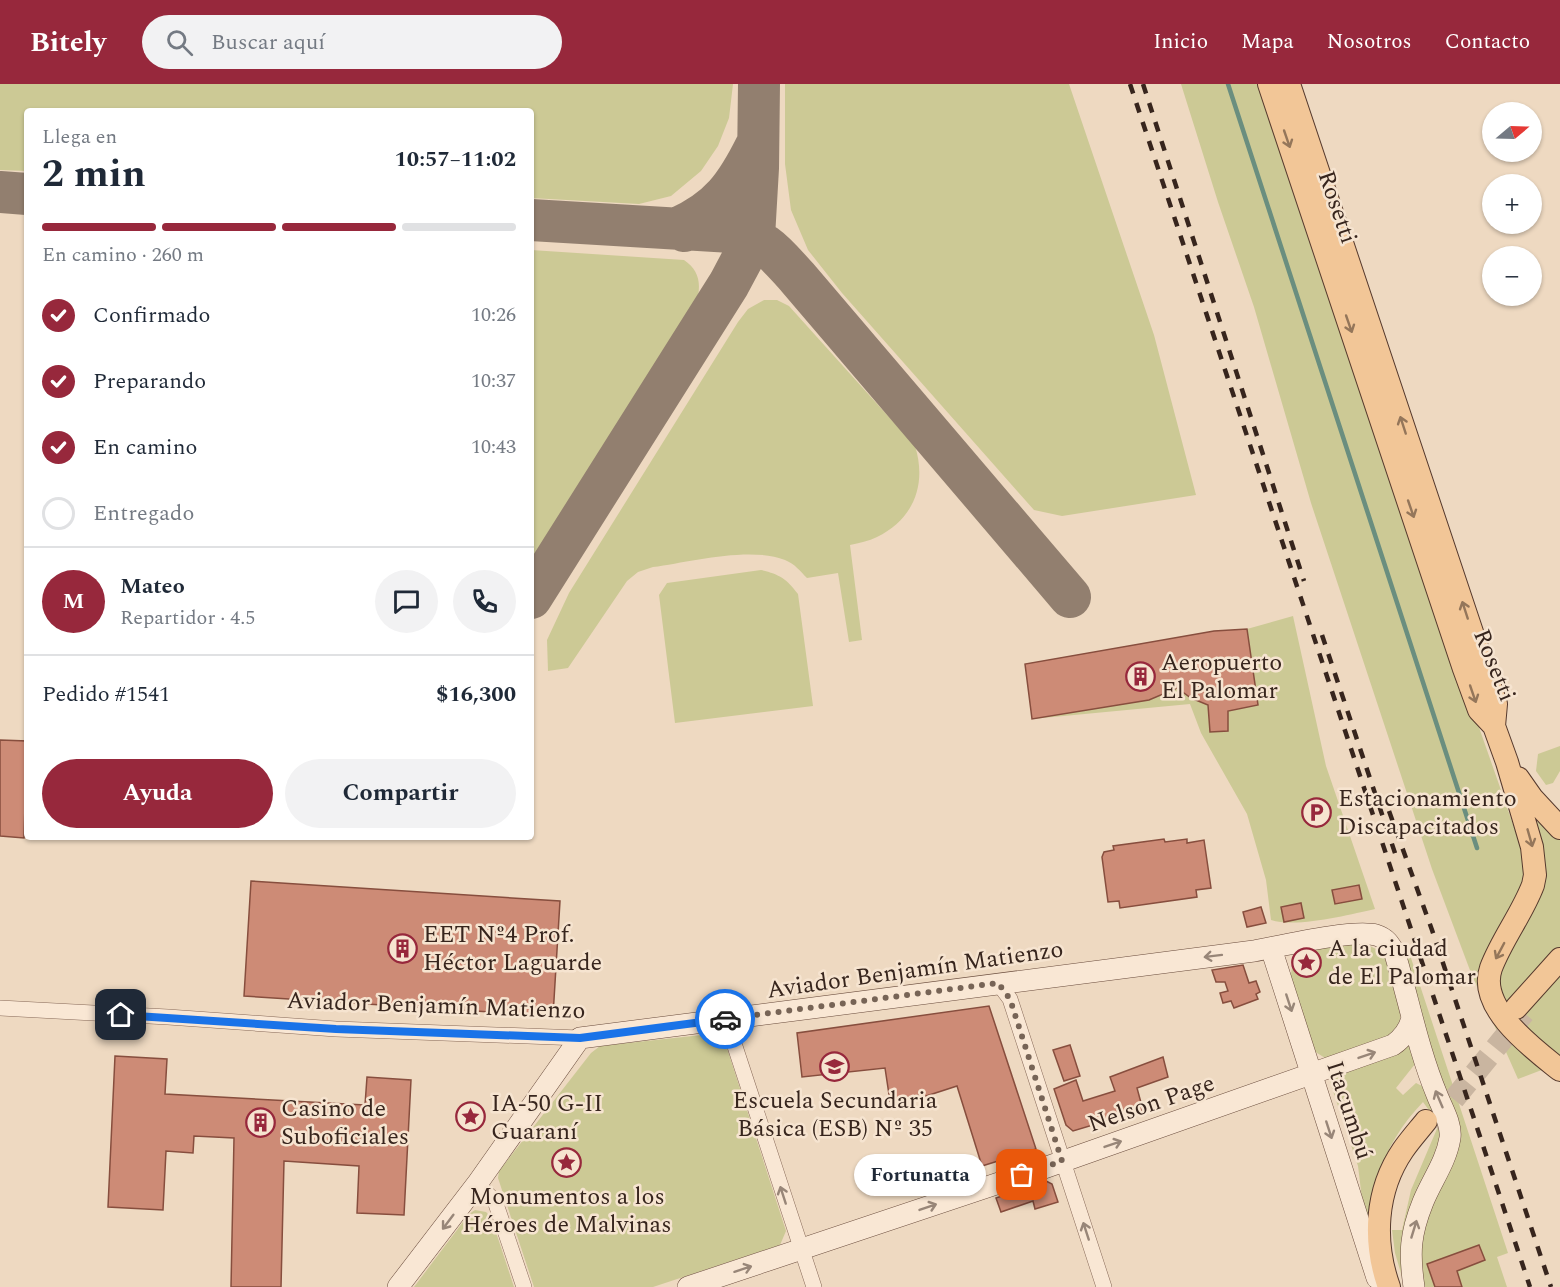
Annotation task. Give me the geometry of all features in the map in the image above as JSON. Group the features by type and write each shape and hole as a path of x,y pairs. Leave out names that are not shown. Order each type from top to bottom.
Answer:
{"main road":[{"name":"Rosetti","path":"1269,84 1464,669 1479,710 1494,726"},
{"name":"Rosetti","path":"1289,84 1496,704 1494,726"},
{"path":"1494,726 1532,847 1535,875 1527,899 1490,971 1491,991 1502,1017 1534,1049 1560,1070"},
{"path":"1507,762 1532,798 1551,813 1560,828"},
{"path":"1560,959 1520,1010 1560,972"},
{"path":"1389,1287 1380,1258 1378,1241 1381,1202 1396,1160 1429,1124 1404,1162 1390,1200 1386,1220 1387,1252 1398,1287"}],"street":[{"name":"Aviador Benjamín Matienzo","path":"0,1008 336,1029 580,1038 1271,948 1335,937 1371,935 1389,942 1395,954 1412,1018"},
{"name":"Itacumbú","path":"1271,948 1380,1287"},
{"path":"998,983 1010,999 1104,1287"},
{"path":"726,1018 814,1287"},
{"path":"1412,1018 1450,1136 1446,1155 1423,1202 1412,1234 1410,1260 1413,1287"},
{"name":"Nelson Page","path":"688,1287 1062,1161 1393,1045 1404,1036 1412,1018"},
{"path":"398,1287 477,1184 580,1038"},
{"path":"477,1184 495,1202 524,1287"}],"shaded area":[{"path":"0,84 733,84 729,118 718,146 701,171 671,196 639,204 534,198 534,108 24,108 24,171 0,170"},
{"path":"785,84 1069,84 1154,335 1196,495 1062,516 1034,510 842,293 808,250 791,210 785,164"},
{"path":"1181,84 1257,84 1315,259 1516,833 1534,820 1560,830 1560,1063 1518,1079 1471,973 1432,869 1311,503 1254,307"},
{"path":"534,250 684,260 697,275 698,296 549,541 534,554"},
{"path":"764,300 777,300 789,306 915,446 918,460 918,487 908,510 890,529 864,542 850,545 862,640 849,642 838,573 807,578 792,564 771,556 755,554 720,556 653,567 638,572 627,581 568,668 548,671 547,640 569,593 738,322 748,309"},
{"path":"761,570 782,578 798,594 813,706 675,723 659,595 667,583"},
{"path":"1293,616 1326,766 1375,909 1308,922 1271,920 1266,880 1247,814 1201,733 1190,704 1032,719 1177,688 1191,698 1208,705 1228,731 1228,711 1258,705 1247,629"},
{"path":"1560,746 1560,771 1553,783 1546,785 1536,771 1538,754"},
{"path":"1364,943 1378,950 1385,958 1401,1012 1399,1027 1395,1033 1332,1058 1325,1058 1314,1051 1290,981 1293,960 1306,948"},
{"path":"1410,955 1508,1253 1497,1257 1507,1287 1422,1287 1418,1237 1446,1166 1442,1093 1404,957"},
{"path":"717,1035 725,1042 786,1231 780,1245 653,1287 534,1287 498,1178 499,1171 591,1053 600,1046"},
{"path":"1411,1040 1415,1064 1396,1088 1403,1095 1416,1083 1426,1088 1445,1132 1405,1287 1395,1253 1392,1230 1402,1230 1411,1190 1439,1124 1423,1102 1408,1119 1390,1147 1376,1186 1374,1254 1362,1199 1358,1166 1330,1078"},
{"path":"475,1210 486,1212 491,1217 514,1287 414,1287 469,1214"}],"building":[{"name":"Aeropuerto El Palomar","path":"1247,629 1258,705 1228,711 1228,731 1210,732 1208,705 1191,698 1177,688 1149,700 1032,719 1025,664 1214,631"},
{"path":"0,740 24,741 24,838 0,836"},
{"path":"1164,839 1165,842 1187,839 1187,843 1204,840 1211,888 1196,890 1197,897 1120,908 1119,901 1108,902 1102,857 1104,852 1114,850 1113,846"},
{"name":"EET Nº4 Prof. Héctor Laguarde","path":"251,881 560,901 553,1016 244,996"},
{"path":"1359,885 1362,899 1335,904 1332,890"},
{"path":"1301,903 1304,918 1284,922 1281,907"},
{"path":"1261,907 1266,923 1247,927 1243,912"},
{"path":"1243,965 1249,983 1256,981 1260,992 1256,994 1258,999 1234,1008 1231,1001 1223,1003 1220,993 1228,991 1225,982 1216,982 1212,970"},
{"path":"989,1006 1036,1149 982,1166 957,1086 920,1098 919,1095 890,1101 885,1068 802,1077 797,1033"},
{"path":"1070,1045 1080,1076 1064,1081 1053,1050"},
{"name":"Casino de Suboficiales","path":"115,1056 167,1059 165,1094 365,1105 367,1077 411,1080 404,1215 357,1213 359,1166 284,1161 281,1287 231,1287 234,1138 194,1136 193,1153 166,1151 163,1210 108,1207"},
{"path":"1163,1057 1168,1077 1137,1088 1143,1110 1073,1131 1066,1125 1054,1089 1076,1080 1083,1101 1115,1091 1110,1077"},
{"path":"1046,1181 1052,1184 1058,1202 1035,1209 1033,1201 1001,1212 996,1198"},
{"path":"1479,1245 1485,1260 1457,1271 1462,1287 1435,1287 1427,1264"}],"waterway":[{"path":"1228,84 1477,848"}],"taxiway":[{"path":"534,593 729,284 754,237 759,84"},
{"path":"684,231 678,228 705,213 734,185 756,146"},
{"path":"0,192 24,194"},
{"path":"534,220 732,232 762,243 797,277 1070,597"}],"tunnel":[{"path":"1433,1125 1524,1013"}],"railway":[{"path":"1130,84 1530,1287"},
{"path":"1143,84 1304,581"},
{"path":"1322,635 1397,859"},
{"path":"1389,811 1432,930 1551,1287"}],"way so far":[{"path":"725,1019 998,983 1010,999 1062,1161 1022,1175"}],"place":[{"name":"Aeropuerto El Palomar","path":"1140,676"},
{"name":"Estacionamiento Discapacitados","path":"1317,812"},
{"name":"EET Nº4 Prof. Héctor Laguarde","path":"402,948"},
{"name":"A la ciudad de El Palomar","path":"1307,962"},
{"name":"Escuela Secundaria Básica (ESB) Nº 35","path":"835,1067"},
{"name":"IA-50 G-II Guaraní","path":"470,1117"},
{"name":"Casino de Suboficiales","path":"260,1122"},
{"name":"Monumentos a los Héroes de Malvinas","path":"567,1163"},
{"name":"Fortunatta","path":"1022,1175"}],"route":[{"path":"121,1015 336,1029 580,1038 725,1019"}]}
